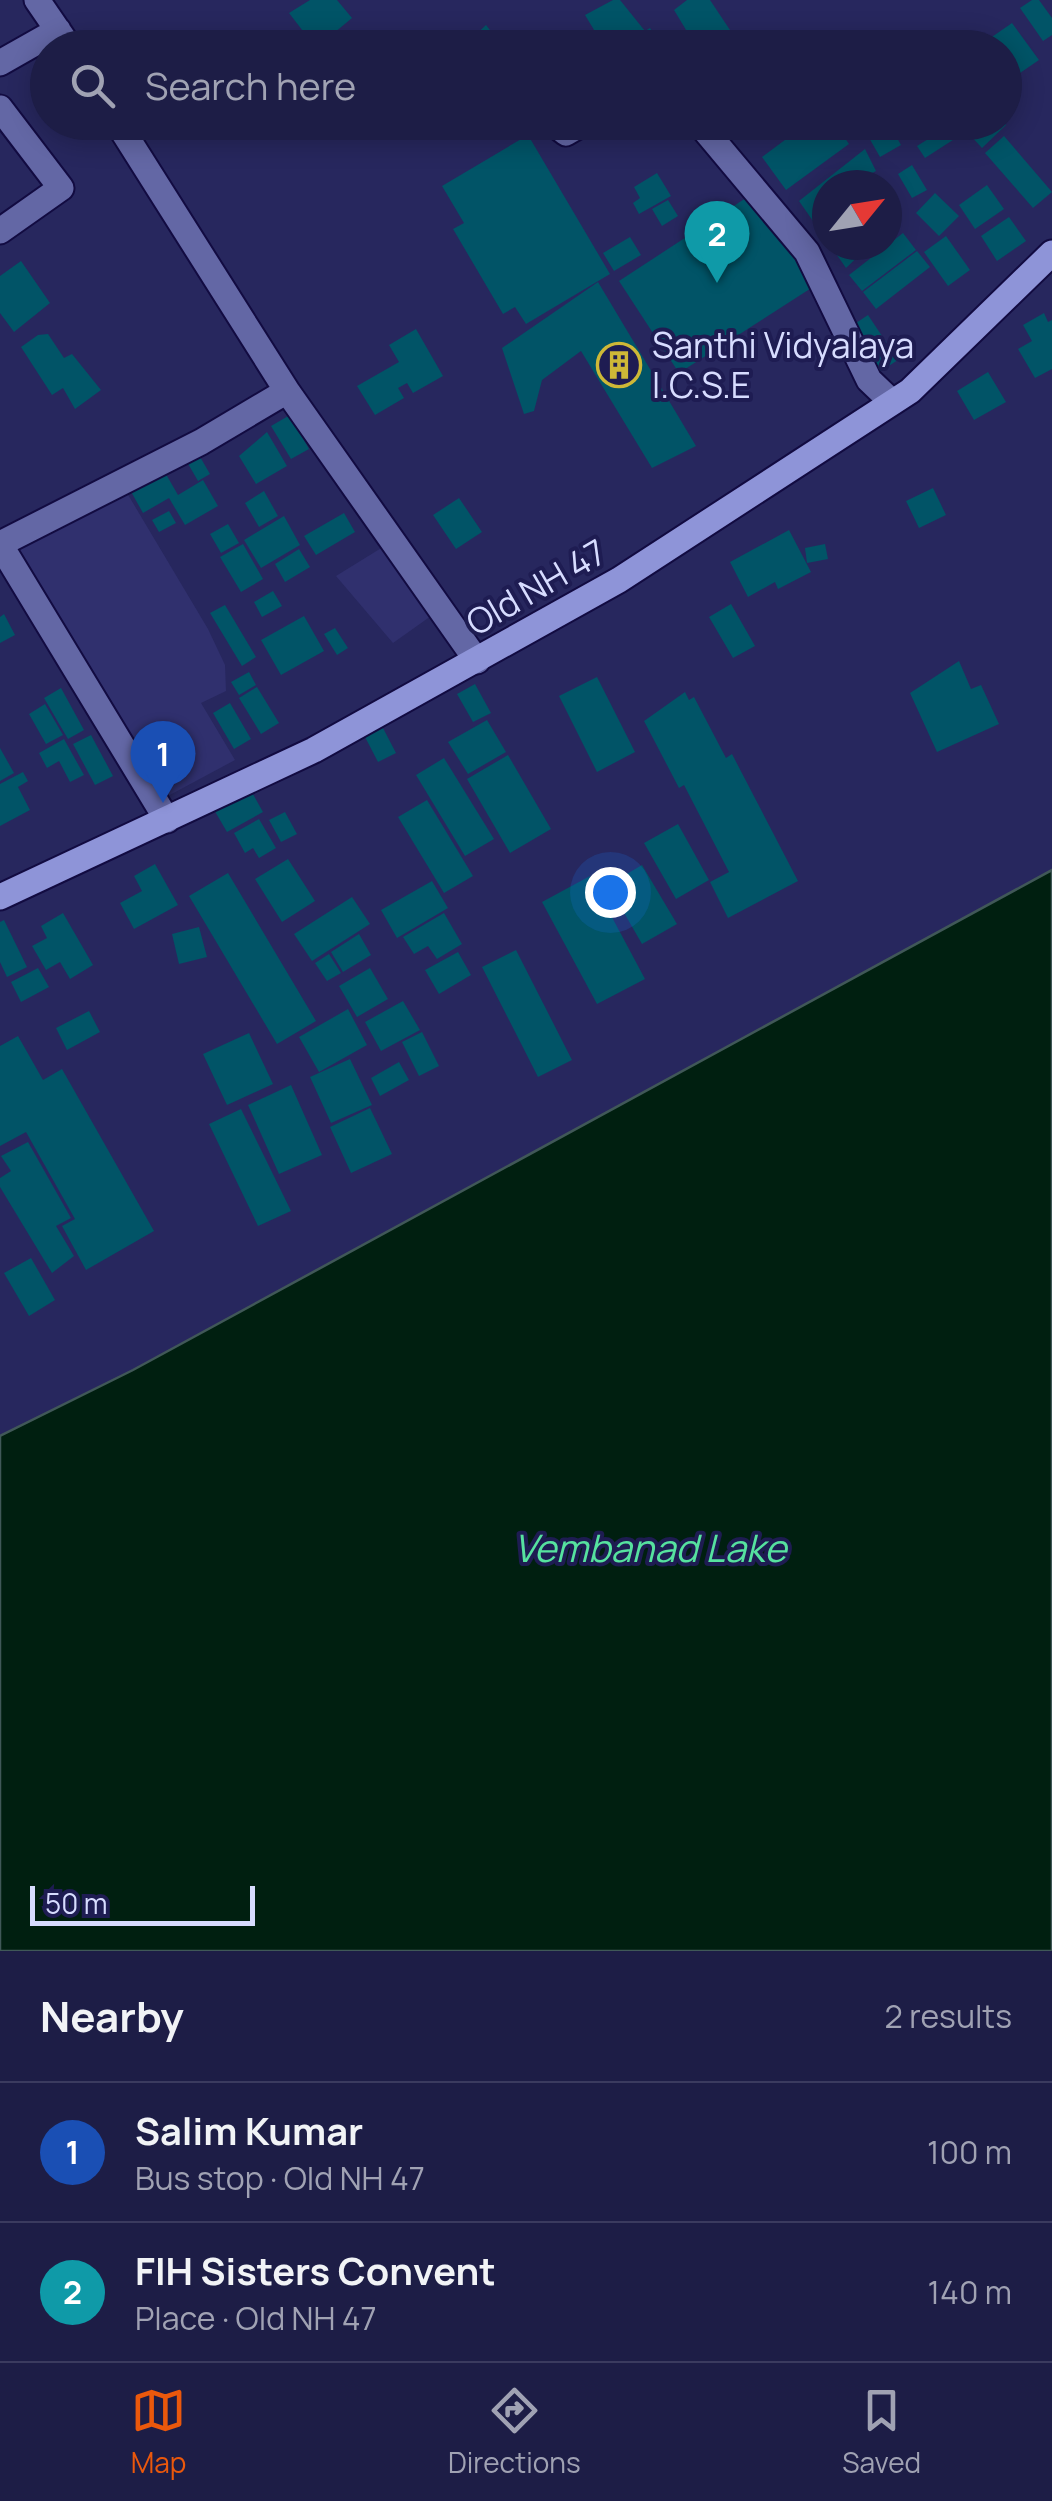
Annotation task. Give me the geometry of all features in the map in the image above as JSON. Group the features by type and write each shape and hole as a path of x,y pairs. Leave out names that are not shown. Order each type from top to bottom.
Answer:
{"main road":[{"name":"Old NH 47","path":"0,898 314,750 619,580 910,390 1052,253"}],"street":[{"path":"37,0 58,30"},
{"path":"0,63 30,52"},
{"path":"0,108 61,188 0,231"},
{"path":"128,140 287,391 477,661"},
{"path":"713,140 807,252 870,380 892,402"},
{"path":"166,820 1,545 201,442 287,391"}],"shaded area":[{"path":"124,488 208,629 225,665 226,691 201,703 235,760 166,797 4,549"},
{"path":"383,547 431,616 393,643 336,576"}],"water":[{"name":"Vembanad Lake","path":"1052,870 1052,1951 0,1951 0,1436 133,1370"}],"building":[{"path":"310,0 337,0 352,18 338,30 302,30 289,13"},
{"path":"620,0 644,30 594,30 585,15"},
{"path":"687,0 710,0 730,30 686,30 674,10"},
{"path":"1039,0 1052,18 1052,35 1043,41 1020,8"},
{"path":"1022,37 1039,60 1022,72"},
{"path":"520,140 531,140 610,274 526,324 515,307 503,314 453,229 464,223 442,186"},
{"path":"785,140 846,140 849,144 786,190 762,157"},
{"path":"870,140 898,140 901,145 880,157"},
{"path":"927,140 953,140 925,158 917,146"},
{"path":"975,140 990,140 982,148"},
{"path":"1000,140 1007,140 1052,192 1033,208 985,153"},
{"path":"865,149 876,170 838,170"},
{"path":"912,165 927,190 912,198 902,181 902,171"},
{"path":"657,173 671,196 639,214 633,203 640,198 634,187"},
{"path":"987,185 1004,209 975,229 959,205"},
{"path":"812,191 812,220 799,201"},
{"path":"935,193 959,216 939,236 916,213"},
{"path":"752,194 816,285 679,373 619,281"},
{"path":"668,200 678,216 662,226 652,209"},
{"path":"1009,217 1026,241 997,261 981,236"},
{"path":"902,234 916,250 862,291 849,275 868,260 902,260"},
{"path":"946,236 970,270 948,286 924,252"},
{"path":"630,237 641,255 614,271 603,253"},
{"path":"917,251 930,267 876,309 863,292"},
{"path":"21,261 50,303 14,332 0,313 0,276"},
{"name":"Santhi Vidyalaya I.C.S.E","path":"598,282 696,446 652,468 581,351 542,380 534,411 524,414 502,348"},
{"path":"1044,313 1048,322 1052,320 1052,369 1035,378 1018,349 1032,341 1023,325"},
{"path":"868,315 898,360 876,374 847,329"},
{"path":"416,329 443,376 413,393 407,383 398,388 404,398 375,415 357,386 399,362 389,345"},
{"path":"48,334 64,358 72,354 101,390 75,409 63,388 52,395 21,347 38,335"},
{"path":"988,372 1006,402 974,420 957,391"},
{"path":"290,415 309,449 291,459 271,426"},
{"path":"267,432 287,466 256,484 239,456"},
{"path":"199,455 210,474 198,481 187,462"},
{"path":"163,469 178,495 203,480 218,506 185,525 169,498 143,513 129,488"},
{"path":"933,488 946,515 919,528 906,501"},
{"path":"264,491 278,516 259,527 245,503"},
{"path":"459,498 482,532 456,549 433,515"},
{"path":"169,511 176,523 159,532 152,520"},
{"path":"344,513 355,532 316,555 304,536"},
{"path":"284,516 300,545 261,568 244,540"},
{"path":"228,524 239,543 221,553 210,534"},
{"path":"789,530 811,572 778,589 775,582 748,597 730,562"},
{"path":"243,544 263,579 241,592 220,557"},
{"path":"825,544 828,559 807,563 805,548"},
{"path":"299,549 310,567 285,582 275,564"},
{"path":"273,591 282,606 262,617 254,602"},
{"path":"731,604 755,646 733,658 709,617"},
{"path":"225,605 256,657 242,666 210,613"},
{"path":"4,614 15,635 0,643 0,617"},
{"path":"304,616 324,651 281,675 261,640"},
{"path":"335,628 348,648 337,655 324,634"},
{"path":"959,661 971,689 981,685 999,724 937,752 910,693"},
{"path":"249,672 256,685 239,695 231,682"},
{"path":"597,677 635,752 597,772 559,696"},
{"path":"475,684 491,713 473,722 457,694"},
{"path":"257,687 279,723 261,734 239,698"},
{"path":"61,688 84,730 68,739 44,698"},
{"path":"685,692 689,700 694,697 726,758 732,754 798,881 728,918 710,882 729,872 684,785 679,788 644,721"},
{"path":"230,703 251,739 234,749 213,713"},
{"path":"45,704 63,735 46,744 29,714"},
{"path":"487,720 506,752 468,774 448,742"},
{"path":"383,728 396,753 378,762 365,737"},
{"path":"91,735 113,776 95,785 73,744"},
{"path":"64,739 84,775 70,782 59,761 47,768 39,753"},
{"path":"0,748 14,773 0,781"},
{"path":"508,755 551,829 510,853 467,779"},
{"path":"444,758 494,839 465,856 416,775"},
{"path":"23,772 28,781 18,787 30,810 0,826 0,784"},
{"path":"249,787 263,812 227,832 213,808"},
{"path":"427,800 473,876 444,893 398,817"},
{"path":"285,812 297,834 281,842 269,820"},
{"path":"259,819 276,848 259,858 253,848 245,853 234,833"},
{"path":"678,824 709,880 676,899 644,843"},
{"path":"288,859 315,901 282,922 255,879"},
{"path":"155,864 178,905 134,929 120,903 142,891 134,876"},
{"path":"642,865 677,924 642,944 608,885"},
{"path":"228,873 316,1021 277,1044 189,896"},
{"path":"590,876 645,979 597,1004 542,902"},
{"path":"432,881 448,908 397,938 381,910"},
{"path":"352,897 370,924 312,961 294,934"},
{"path":"63,913 93,965 70,979 60,962 46,970 32,946 47,938 41,926"},
{"path":"444,913 462,944 437,959 428,946 414,954 403,937"},
{"path":"4,920 27,967 7,977 0,962 0,922"},
{"path":"199,927 207,957 179,964 172,934"},
{"path":"359,934 371,955 343,972 331,952"},
{"path":"516,950 572,1060 538,1077 482,967"},
{"path":"458,952 471,975 439,994 425,970"},
{"path":"329,954 341,973 327,981 315,963"},
{"path":"38,968 49,987 21,1002 11,982"},
{"path":"370,968 388,999 357,1017 339,986"},
{"path":"403,1001 420,1030 381,1051 365,1022"},
{"path":"348,1009 367,1045 319,1072 299,1037"},
{"path":"89,1011 100,1032 67,1050 56,1028"},
{"path":"422,1032 439,1066 419,1076 402,1042"},
{"path":"249,1033 273,1084 227,1105 203,1054"},
{"path":"18,1036 43,1080 62,1069 154,1231 86,1270 62,1226 75,1219 26,1132 0,1146 0,1046"},
{"path":"350,1059 372,1105 331,1123 310,1077"},
{"path":"399,1062 409,1080 380,1096 371,1078"},
{"path":"291,1085 322,1155 279,1174 248,1105"},
{"path":"370,1108 392,1154 351,1173 330,1127"},
{"path":"241,1109 291,1211 258,1226 209,1124"},
{"path":"28,1142 71,1218 56,1226 74,1256 52,1273 0,1187 0,1178 11,1171 1,1156"},
{"path":"31,1258 55,1300 29,1316 4,1273"}],"place":[{"name":"FIH Sisters Convent","path":"717,283"},
{"name":"Santhi Vidyalaya I.C.S.E","path":"619,365"},
{"name":"Salim Kumar","path":"163,803"}]}
